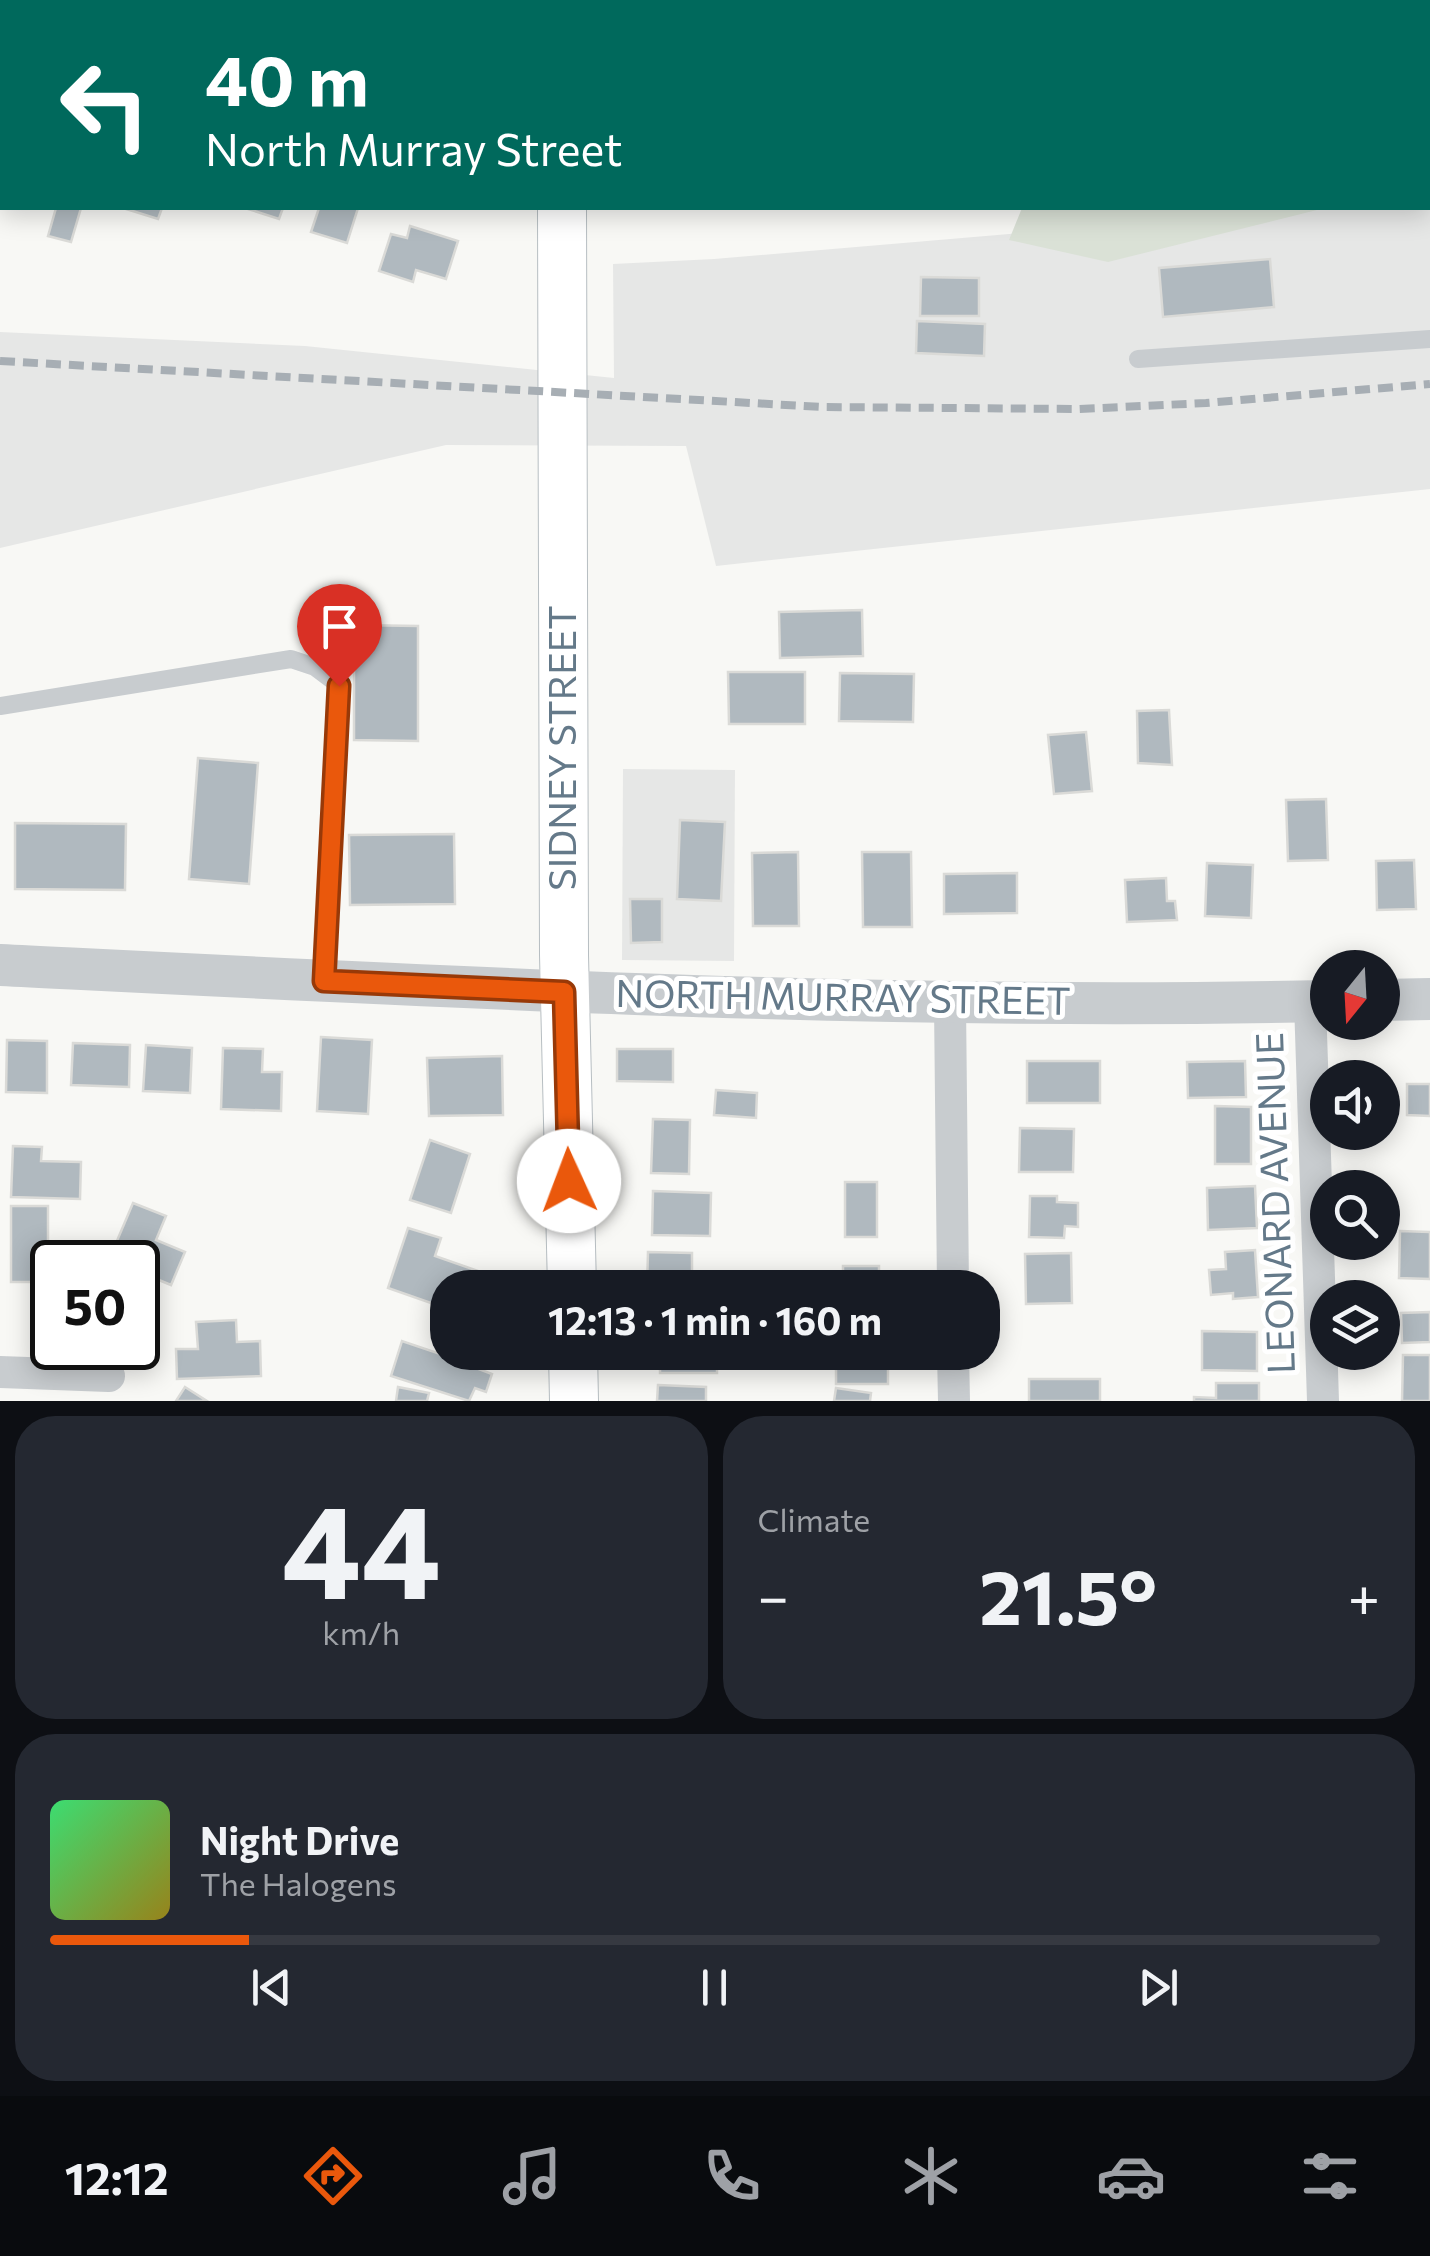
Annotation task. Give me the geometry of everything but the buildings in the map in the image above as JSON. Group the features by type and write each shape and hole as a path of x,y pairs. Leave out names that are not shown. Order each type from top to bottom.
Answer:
{"main road":[{"name":"SIDNEY STREET","path":"562,210 564,992 572,1270"},
{"path":"573,1370 574,1401"}],"street":[{"name":"NORTH MURRAY STREET","path":"0,965 564,992 950,1004 1310,1002"},
{"path":"1400,1000 1430,999"},
{"path":"950,1004 953,1270"},
{"name":"LEONARD AVENUE","path":"1319,1040 1322,1401"},
{"path":"954,1370 954,1401"},
{"path":"0,1372 108,1376"}],"lane":[{"path":"1138,358 1430,339"},
{"path":"0,706 290,659 315,666 339,686 324,981"}],"shaded area":[{"path":"1021,210 1317,210 1108,262 1009,240"},
{"path":"1293,210 1430,210 1430,489 716,566 686,446 446,445 0,548 0,332 305,346 614,378 613,264 714,259"},
{"path":"623,769 735,770 734,961 622,960"}],"railway":[{"path":"0,361 823,407 1079,409 1206,403 1430,384"}],"route":[{"path":"339,686 324,981 564,992 569,1181"}]}
